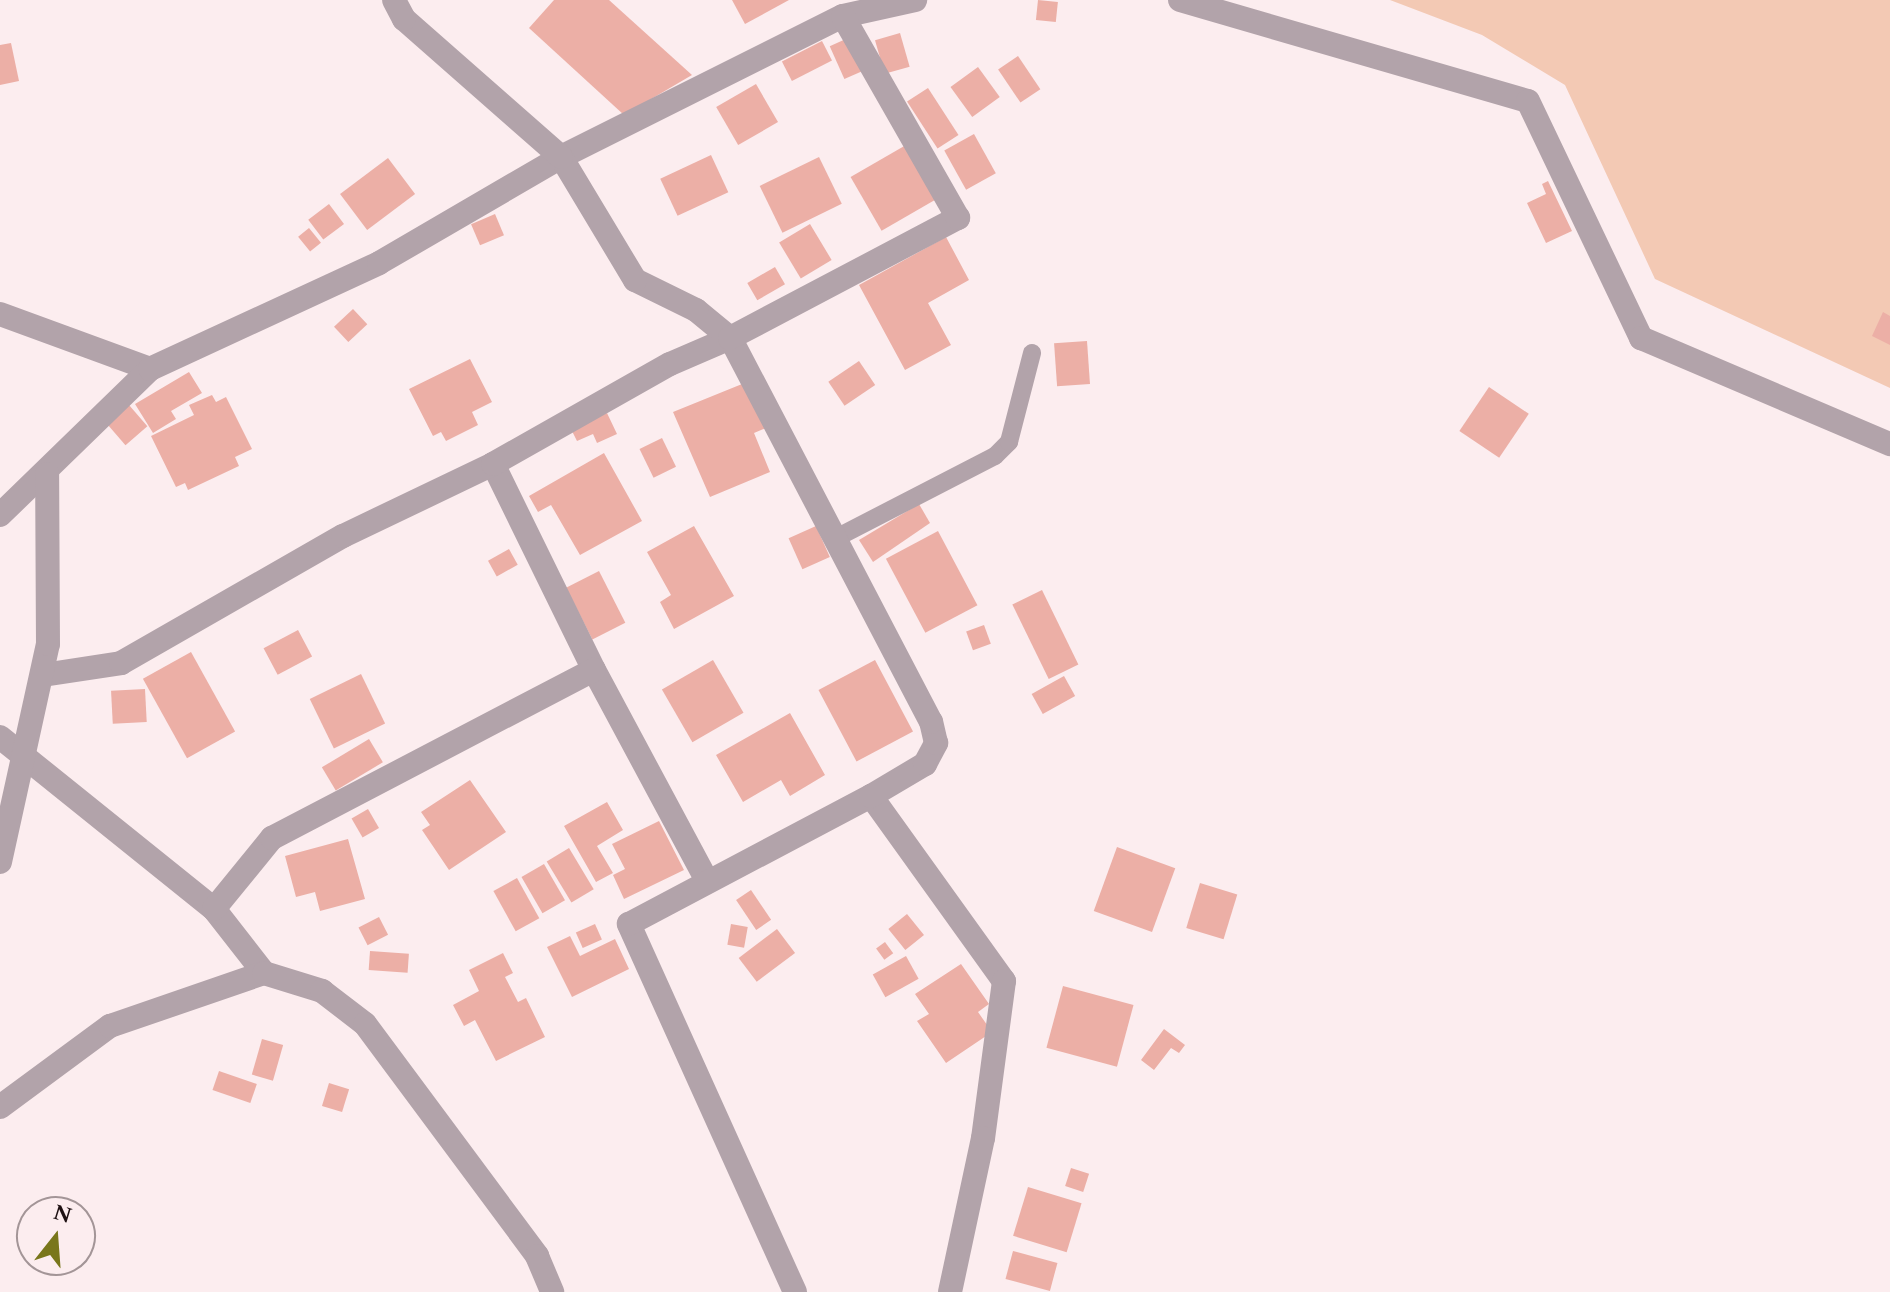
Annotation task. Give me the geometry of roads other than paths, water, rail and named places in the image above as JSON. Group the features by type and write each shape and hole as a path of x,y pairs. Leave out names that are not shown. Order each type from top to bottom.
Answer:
{"street":[{"path":"394,0 404,19 561,157 635,280 696,310 730,338 931,722 936,743 925,764 871,796 629,924 795,1292"},
{"path":"0,515 47,474 150,369 379,263 561,157 843,16 915,0"},
{"path":"1180,0 1528,101 1641,338 1890,444"},
{"path":"43,675 121,663 343,536 493,464 670,364 730,338 958,218 843,16"},
{"path":"0,314 150,369"},
{"path":"493,464 594,670 707,881"},
{"path":"0,862 43,675 47,474"},
{"path":"214,909 272,838 594,670"},
{"path":"0,737 27,754 214,909 264,973 322,991 365,1024 537,1256 552,1292"},
{"path":"871,796 1004,981 983,1138 950,1292"},
{"path":"0,1107 110,1026 264,973"}],"lane":[{"path":"834,539 995,456 1009,442 1032,353"}]}
